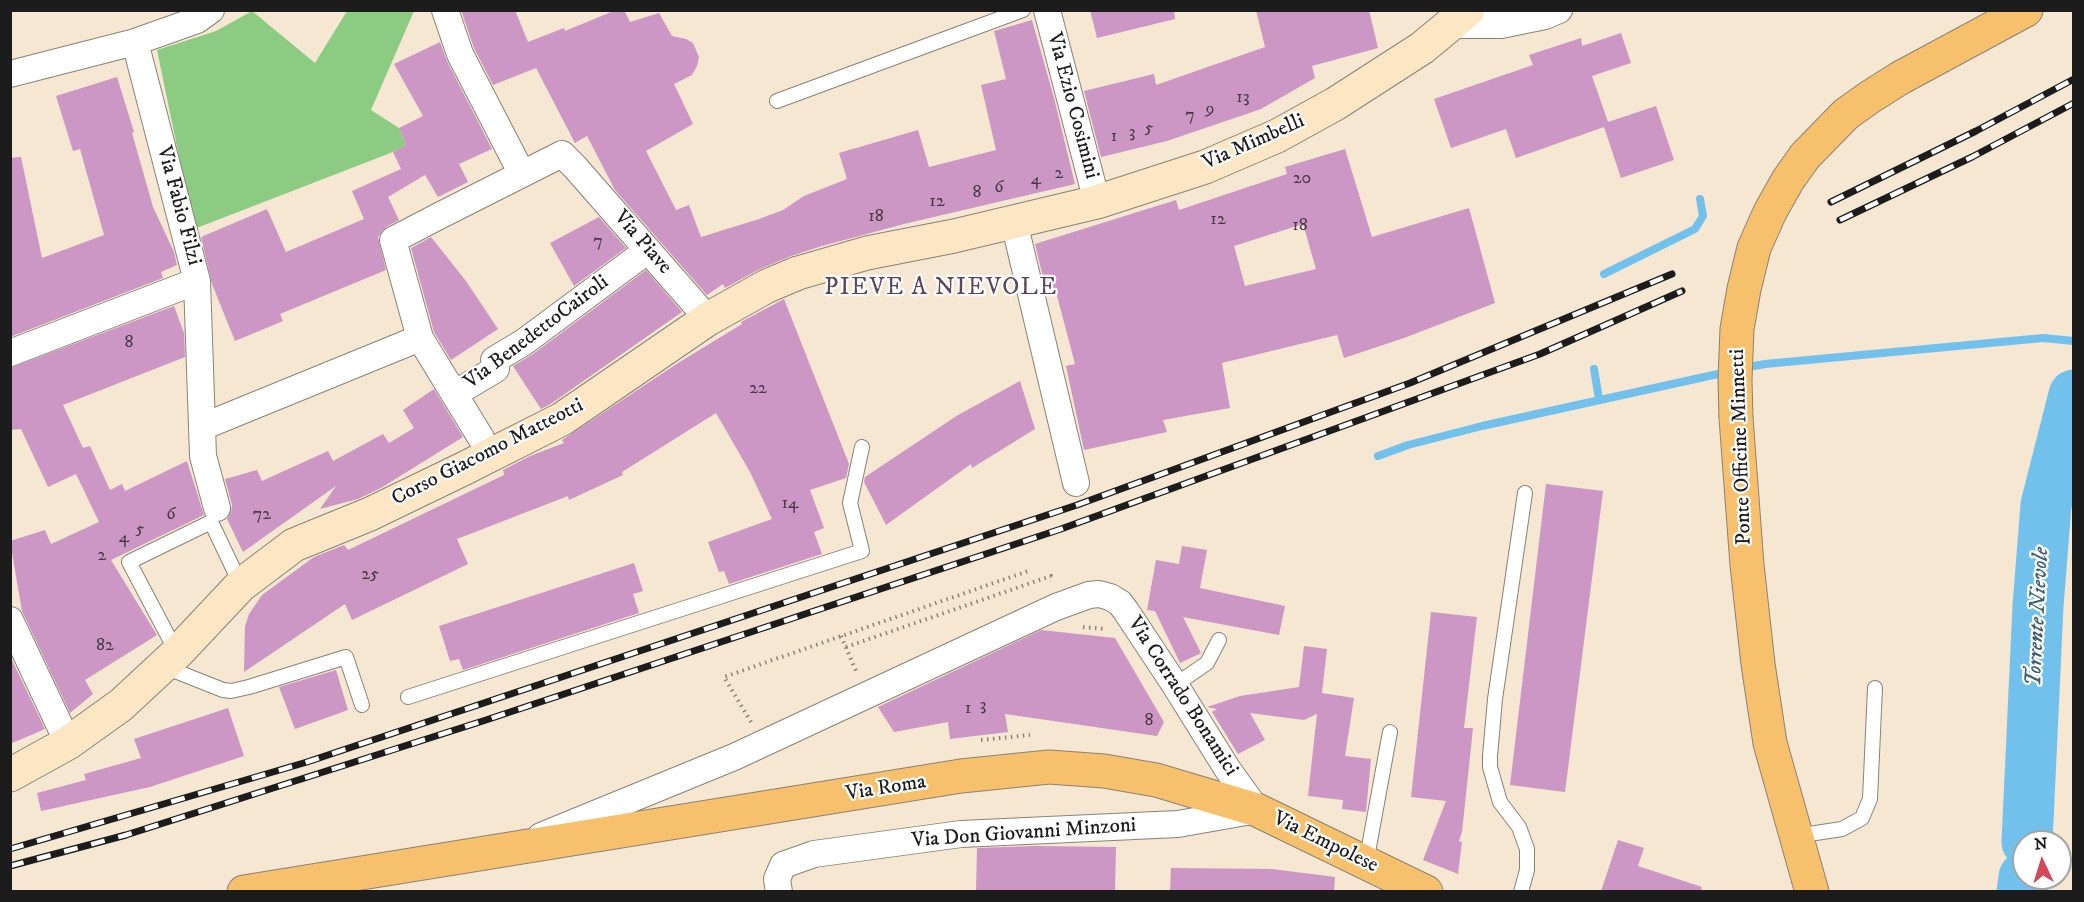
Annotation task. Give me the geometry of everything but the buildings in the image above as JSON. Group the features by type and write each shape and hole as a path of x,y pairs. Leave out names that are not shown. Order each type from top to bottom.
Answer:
{"main road":[{"name":"Ponte Officine Minnetti","path":"1805,884 1796,836 1770,743 1758,664 1742,508 1736,408 1737,329 1754,248 1788,180 1805,156 1846,114 1900,78 2026,10"},
{"name":"Via Mimbelli","path":"1014,222 1097,202 1205,167 1277,136 1335,104 1422,48 1461,18"},
{"name":"Corso Giacomo Matteotti","path":"10,775 68,743 121,705 170,660 241,585 294,545 440,481 562,419 708,319 767,286 798,273 867,253 1014,222"},
{"name":"Via Roma","path":"244,891 961,776 1049,767 1104,771 1156,780 1257,810"},
{"name":"Via Empolese","path":"1257,810 1366,863 1412,889"}],"street":[{"path":"10,74 135,42 197,20 211,10"},
{"path":"446,10 460,54 522,174 393,240 420,338 481,438"},
{"name":"Via Ezio Cosimini","path":"1047,10 1097,202"},
{"path":"1461,18 1501,25 1545,16 1559,10"},
{"name":"Via Fabio Filzi","path":"10,353 197,281 135,42"},
{"name":"Via Piave","path":"522,174 562,154 708,319"},
{"path":"1014,222 1076,483"},
{"name":"Via BenedettoCairoli","path":"454,394 496,369 494,360 524,342 648,250"},
{"path":"197,281 203,456 218,508"},
{"path":"202,427 420,338"},
{"name":"Via Roma","path":"512,848 763,743 1056,607 1099,594"},
{"name":"Via Corrado Bonamici","path":"1099,594 1120,603 1175,684 1227,770 1257,810"},
{"path":"10,620 68,743"},
{"path":"606,833 642,794"},
{"name":"Via Don Giovanni Minzoni","path":"779,891 777,879 783,865 814,854 960,834 1178,824 1257,810"}],"lane":[{"path":"777,101 1023,10"},
{"path":"408,697 862,551 850,503 862,447"},
{"path":"1521,891 1527,870 1527,849 1519,827 1500,802 1490,767 1490,756 1495,699 1525,493"},
{"path":"241,585 212,522 129,562 170,660 223,690 231,691 346,657 362,705"},
{"path":"1175,684 1207,663 1220,640"},
{"path":"1796,836 1842,829 1862,818 1870,800 1875,688"},
{"path":"1366,863 1390,732"}],"path":[{"path":"763,743 724,676 1031,570"},
{"path":"846,647 1051,576 1060,626 1116,630"},
{"path":"841,636 866,695"},
{"path":"976,741 1031,735"}],"green space":[{"path":"252,11 315,63 347,11 414,11 371,110 399,128 406,145 194,229 157,50 216,31"}],"waterway":[{"path":"1604,274 1695,229 1703,216 1700,199"},
{"path":"1743,368 2043,338 2074,341"},
{"path":"1594,369 1599,399"},
{"path":"1378,456 1408,445 1482,426 1727,372"},
{"name":"Torrente Nievole","path":"2028,830 2038,606 2046,505 2074,395"}],"railway":[{"path":"1831,202 1976,131 2074,79"},
{"path":"1840,220 1972,157 2074,103"},
{"path":"10,849 307,762 1077,505 1410,383 1672,274"},
{"path":"10,866 126,835 486,720 1061,529 1540,354 1682,291"}],"district":[{"name":"PIEVE A NIEVOLE","path":"941,289"}]}
